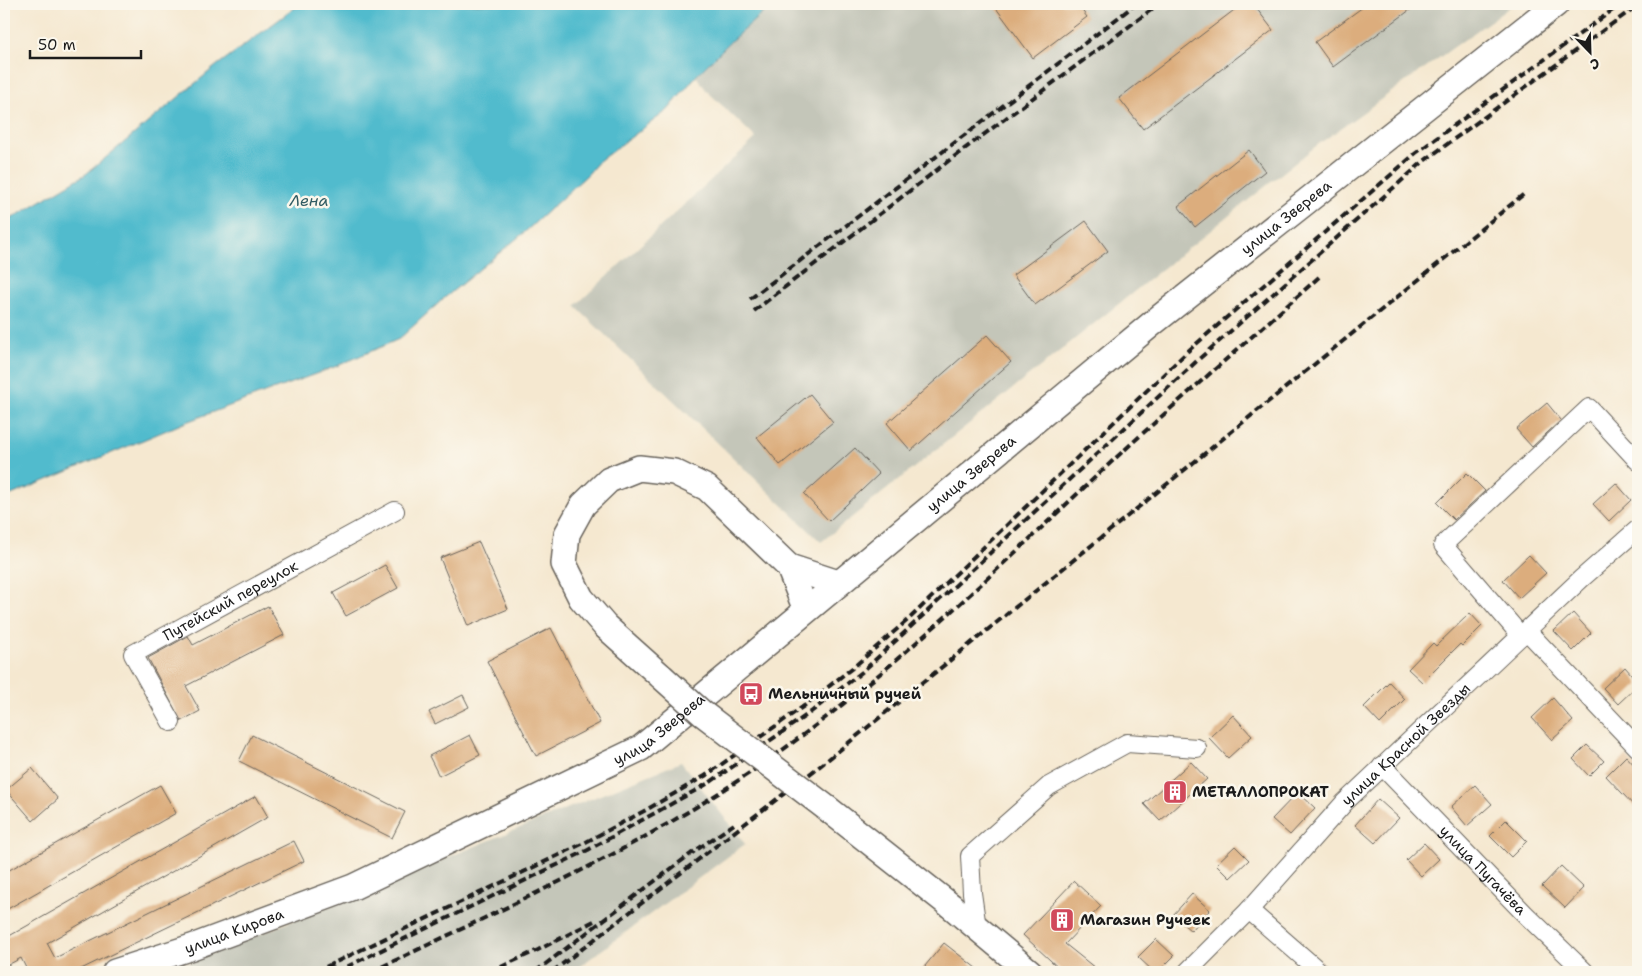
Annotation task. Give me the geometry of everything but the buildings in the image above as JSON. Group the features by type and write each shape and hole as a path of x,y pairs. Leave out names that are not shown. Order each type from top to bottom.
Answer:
{"main road":[{"name":"улица Зверева","path":"353,887 641,748 1154,322 1556,4"},
{"path":"838,583 789,566 707,488 674,472 639,468 610,480 583,505 567,534 564,564 581,598 605,626 702,713 951,906 1030,972"},
{"path":"789,566 806,610"},
{"name":"улица Кирова","path":"115,972 192,947 353,887"}],"street":[{"path":"1638,461 1588,408 1443,545 1524,633 1638,748"},
{"name":"Путейский переулок","path":"171,722 133,654 395,511"},
{"name":"улица Красной Звезды","path":"1187,972 1249,910 1345,802 1524,633 1638,529"},
{"path":"977,928 972,893 970,856 1049,786 1127,743 1197,748"},
{"name":"улица Пугачёва","path":"1382,766 1585,972"},
{"path":"1249,910 1320,972"}],"shaded area":[{"path":"773,4 1514,4 1316,146 821,542 575,306 756,138 707,91 696,76 733,39"},
{"path":"681,762 745,844 572,972 167,972"}],"water":[{"name":"Лена","path":"300,4 773,4 733,39 696,76 668,110 599,161 588,174 526,231 442,300 399,339 337,366 186,422 4,498 4,223 86,174 216,66"}],"railway":[{"path":"750,299 1136,4"},
{"path":"754,311 951,159 1159,4"},
{"path":"315,972 584,843 646,810 705,776 804,706 856,665 911,617 1188,351 1416,153 1621,4"},
{"path":"336,972 588,850 709,783 811,712 862,672 1199,359 1424,161 1638,5"},
{"path":"552,972 820,766 1524,194"},
{"path":"371,972 577,873 628,846 678,818 774,756 903,654 1132,443 1319,277"},
{"path":"535,972 692,853 737,822"},
{"path":"490,972 594,921"}],"place":[{"name":"Мельничный ручей","path":"751,694"},
{"name":"МЕТАЛЛОПРОКАТ","path":"1175,792"},
{"name":"Магазин Ручеек","path":"1062,920"}]}
